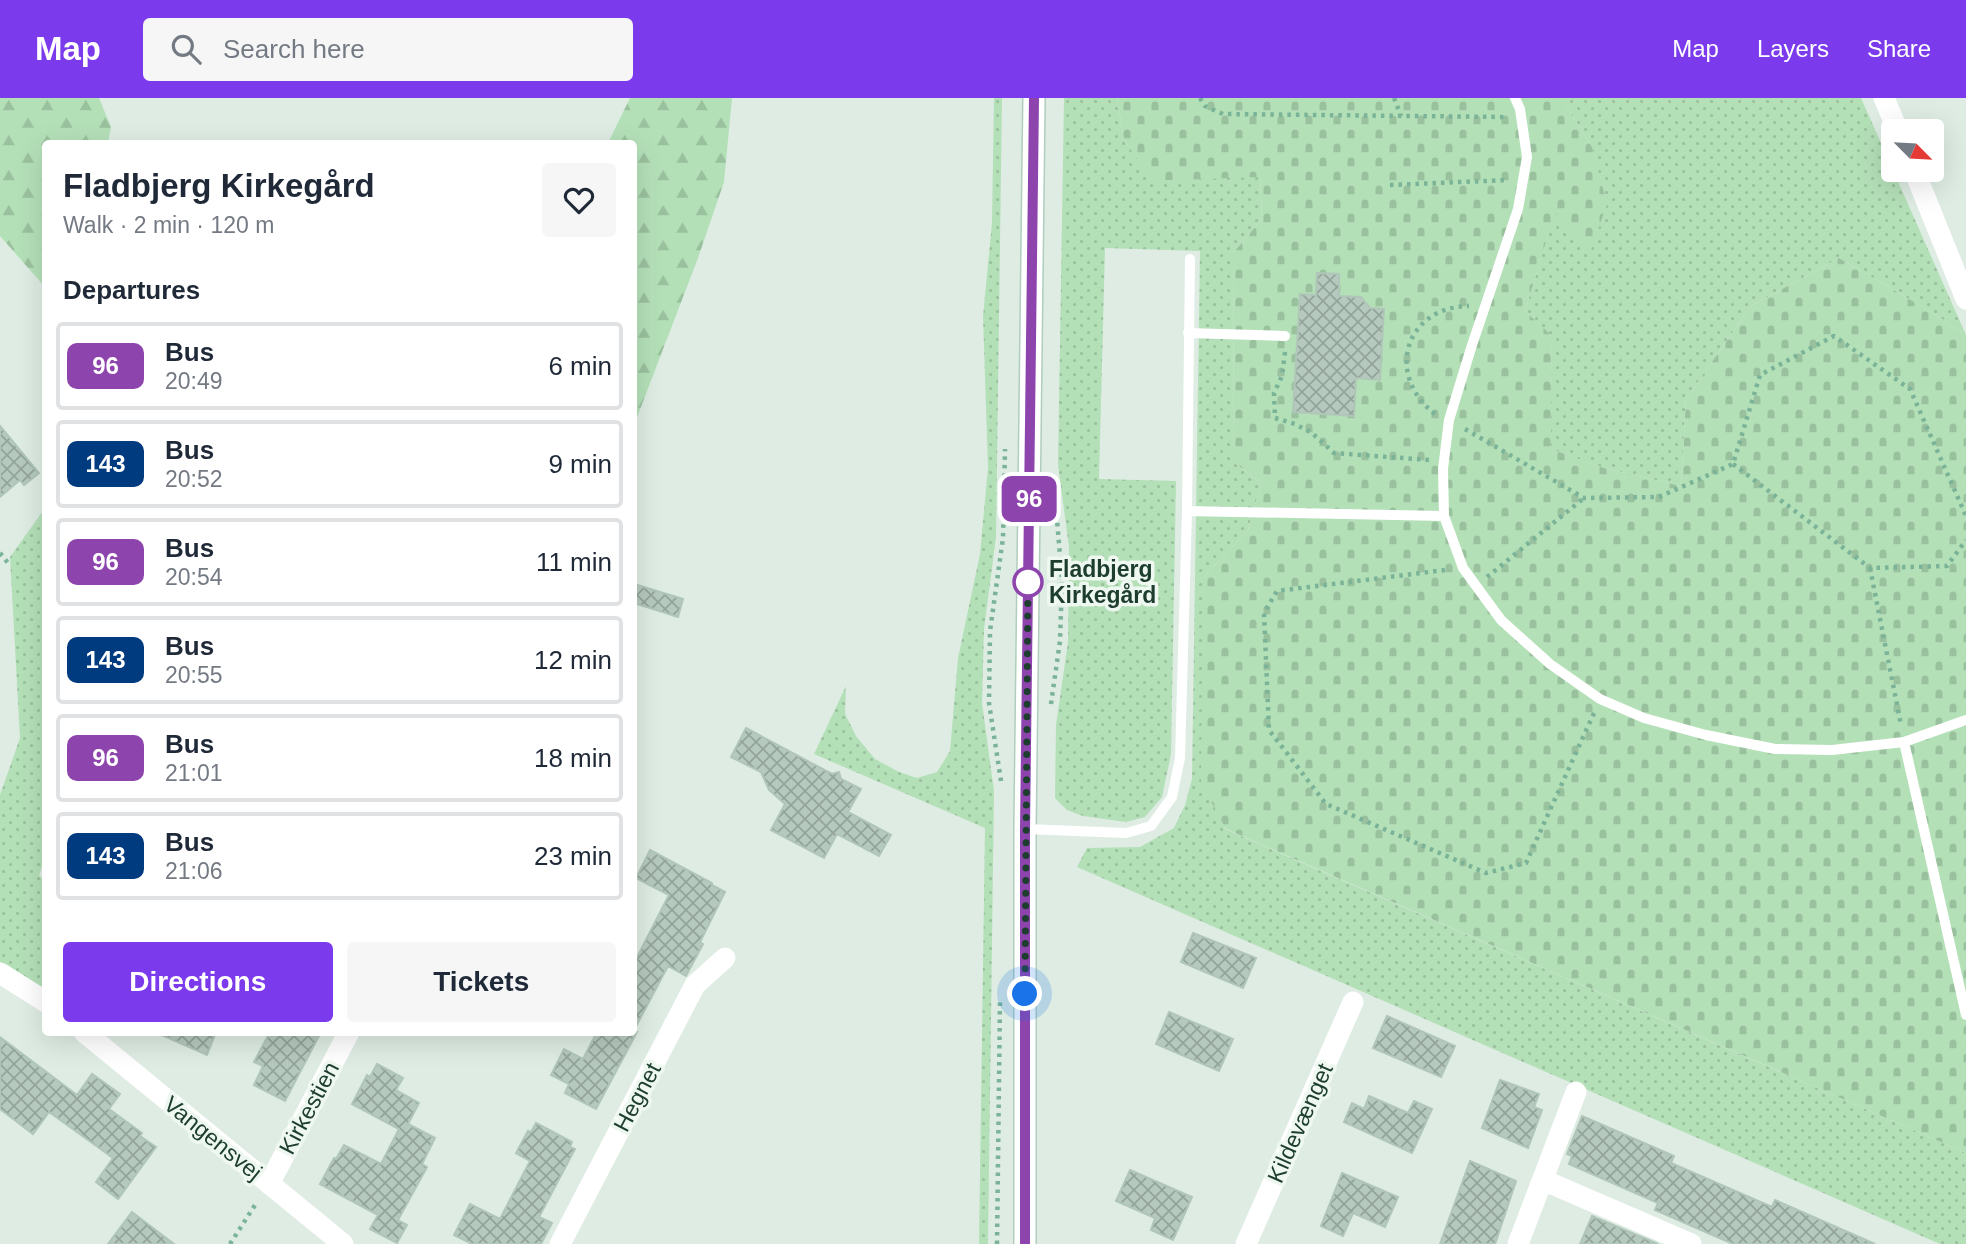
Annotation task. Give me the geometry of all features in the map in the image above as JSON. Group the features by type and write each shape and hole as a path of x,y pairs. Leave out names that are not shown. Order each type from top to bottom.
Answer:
{"street":[{"path":"1025,1244 1025,829 1034,98"},
{"path":"1884,98 1893,119"},
{"path":"1919,182 1966,299"},
{"name":"Hegnet","path":"560,1244 695,985 725,958"},
{"path":"0,973 42,999"},
{"name":"Kildevænget","path":"1246,1244 1353,1002"},
{"name":"Vangensvej","path":"89,1036 343,1244"},
{"name":"Kirkestien","path":"269,1184 347,1036"},
{"path":"1518,1244 1576,1092"},
{"path":"1542,1180 1659,1238 1692,1244"}],"lane":[{"path":"1515,98 1520,109 1527,157 1518,209 1449,420 1444,461 1444,516 1463,568 1476,586 1501,620 1550,664 1600,699 1644,718 1706,735 1775,749 1832,750 1904,741 1966,720"},
{"path":"1025,829 1126,833 1151,826 1172,797 1180,758 1190,259"},
{"path":"1188,333 1285,336"},
{"path":"1186,511 1444,516"},
{"path":"1904,741 1966,1015"}],"path":[{"path":"1200,98 1205,106 1223,114 1505,117 1520,109"},
{"path":"1394,98 1401,116"},
{"path":"1390,185 1523,179"},
{"path":"1484,309 1457,306 1432,316 1421,325 1408,349 1406,364 1414,393 1423,405 1435,414 1584,498 1659,497 1733,464 1760,375 1834,336 1910,389 1966,516"},
{"path":"1285,336 1282,376 1274,393 1275,418 1312,433 1334,453 1444,461"},
{"path":"1003,792 989,703 990,631 1003,538 1005,442"},
{"path":"1733,464 1870,568 1947,566 1966,540"},
{"path":"1476,586 1584,498"},
{"path":"0,553 8,562"},
{"path":"1463,568 1277,591 1264,613 1269,730 1326,804 1486,873 1526,863 1600,699"},
{"path":"1870,568 1904,741"},
{"path":"997,1244 1000,998"},
{"path":"230,1244 269,1184"}],"green space":[{"path":"0,98 99,98 111,127 109,140 42,140 42,284 0,236"},
{"path":"630,98 732,98 724,182 637,417 637,140 609,140"},
{"path":"994,98 1002,98 996,537 984,629 982,703 994,791 988,1244 979,1244 985,828 814,754 846,686 845,714 856,736 875,759 917,778 937,772 950,751 958,658 980,554 988,468 983,316 992,223"},
{"path":"1064,98 1117,98 1124,140 1153,180 1260,176 1262,219 1234,252 1233,461 1261,484 1248,530 1203,578 1225,829 1966,1153 1966,1244 1940,1244 1077,867 1087,848 1140,847 1174,828 1185,805 1192,779 1200,251 1105,248 1099,479 1176,481 1171,754 1162,797 1145,817 1126,822 1083,816 1067,810 1055,798 1056,725 1068,642 1069,547 1058,465"},
{"name":"Fladbjerg Kirkegård","path":"1117,98 1561,98 1592,147 1607,204 1590,253 1555,212 1525,311 1552,336 1551,449 1604,468 1681,486 1686,399 1751,306 1839,258 1966,335 1966,1153 1226,829 1201,783 1203,578 1248,530 1261,484 1233,461 1234,252 1262,219 1260,177 1153,181 1124,140"},
{"path":"1561,98 1861,98 1881,143 1881,182 1898,182 1966,335 1839,258 1751,306 1686,399 1681,486 1604,468 1550,449 1552,337 1525,311 1555,211 1592,147"},
{"path":"42,512 42,866 39,876 42,878 42,989 0,962 0,795 20,738 10,557"}],"building":[{"path":"1317,273 1339,274 1339,296 1361,297 1370,308 1384,309 1380,380 1356,378 1354,416 1293,412 1300,294 1316,295"},
{"path":"0,426 39,473 24,485 20,480 0,497"},
{"path":"637,585 683,599 678,617 637,604"},
{"path":"746,728 832,774 839,772 841,779 861,789 848,812 891,835 879,856 837,834 824,858 771,830 785,804 769,790 761,772 731,757"},
{"path":"650,850 725,892 686,976 668,966 637,1024 637,957 669,895 637,879"},
{"path":"1193,933 1256,958 1243,988 1181,962"},
{"path":"1169,1012 1233,1039 1219,1071 1156,1044"},
{"path":"1387,1016 1455,1046 1441,1077 1373,1048"},
{"path":"164,1036 214,1036 207,1055"},
{"path":"268,1036 319,1036 285,1101 254,1085 263,1066 254,1062"},
{"path":"595,1036 635,1036 596,1109 565,1093 569,1084 551,1075 564,1049 583,1059"},
{"path":"0,1037 77,1095 92,1074 120,1094 109,1109 156,1147 118,1199 96,1182 113,1158 49,1112 33,1134 0,1109"},
{"path":"377,1064 403,1078 396,1090 419,1103 408,1124 435,1138 422,1164 427,1167 398,1220 407,1225 397,1243 370,1229 378,1215 320,1184 344,1145 381,1164 399,1129 352,1104 367,1075 370,1077"},
{"path":"1500,1080 1539,1094 1534,1107 1542,1110 1528,1148 1482,1128"},
{"path":"1369,1096 1408,1113 1414,1101 1432,1109 1412,1153 1344,1122 1352,1103 1364,1109"},
{"path":"1582,1116 1674,1156 1671,1163 1772,1207 1775,1200 1875,1244 1733,1244 1655,1210 1658,1203 1569,1164 1572,1156 1567,1154"},
{"path":"536,1123 572,1142 570,1147 575,1149 539,1217 552,1223 541,1244 472,1244 454,1235 470,1204 500,1219 530,1161 516,1153 528,1131 531,1132"},
{"path":"1470,1161 1516,1181 1495,1244 1440,1244"},
{"path":"1130,1170 1192,1197 1173,1240 1151,1230 1155,1218 1116,1201"},
{"path":"1342,1173 1398,1197 1385,1227 1353,1213 1343,1236 1321,1226"},
{"path":"132,1212 174,1244 108,1244"},
{"path":"1592,1216 1658,1244 1580,1244"}],"bus line":[{"name":"96","path":"1025,1244 1025,829 1034,98"}],"place":[{"name":"Fladbjerg Kirkegård","path":"1028,582"}],"route":[{"path":"1025,994 1028,573 1028,582"}]}
